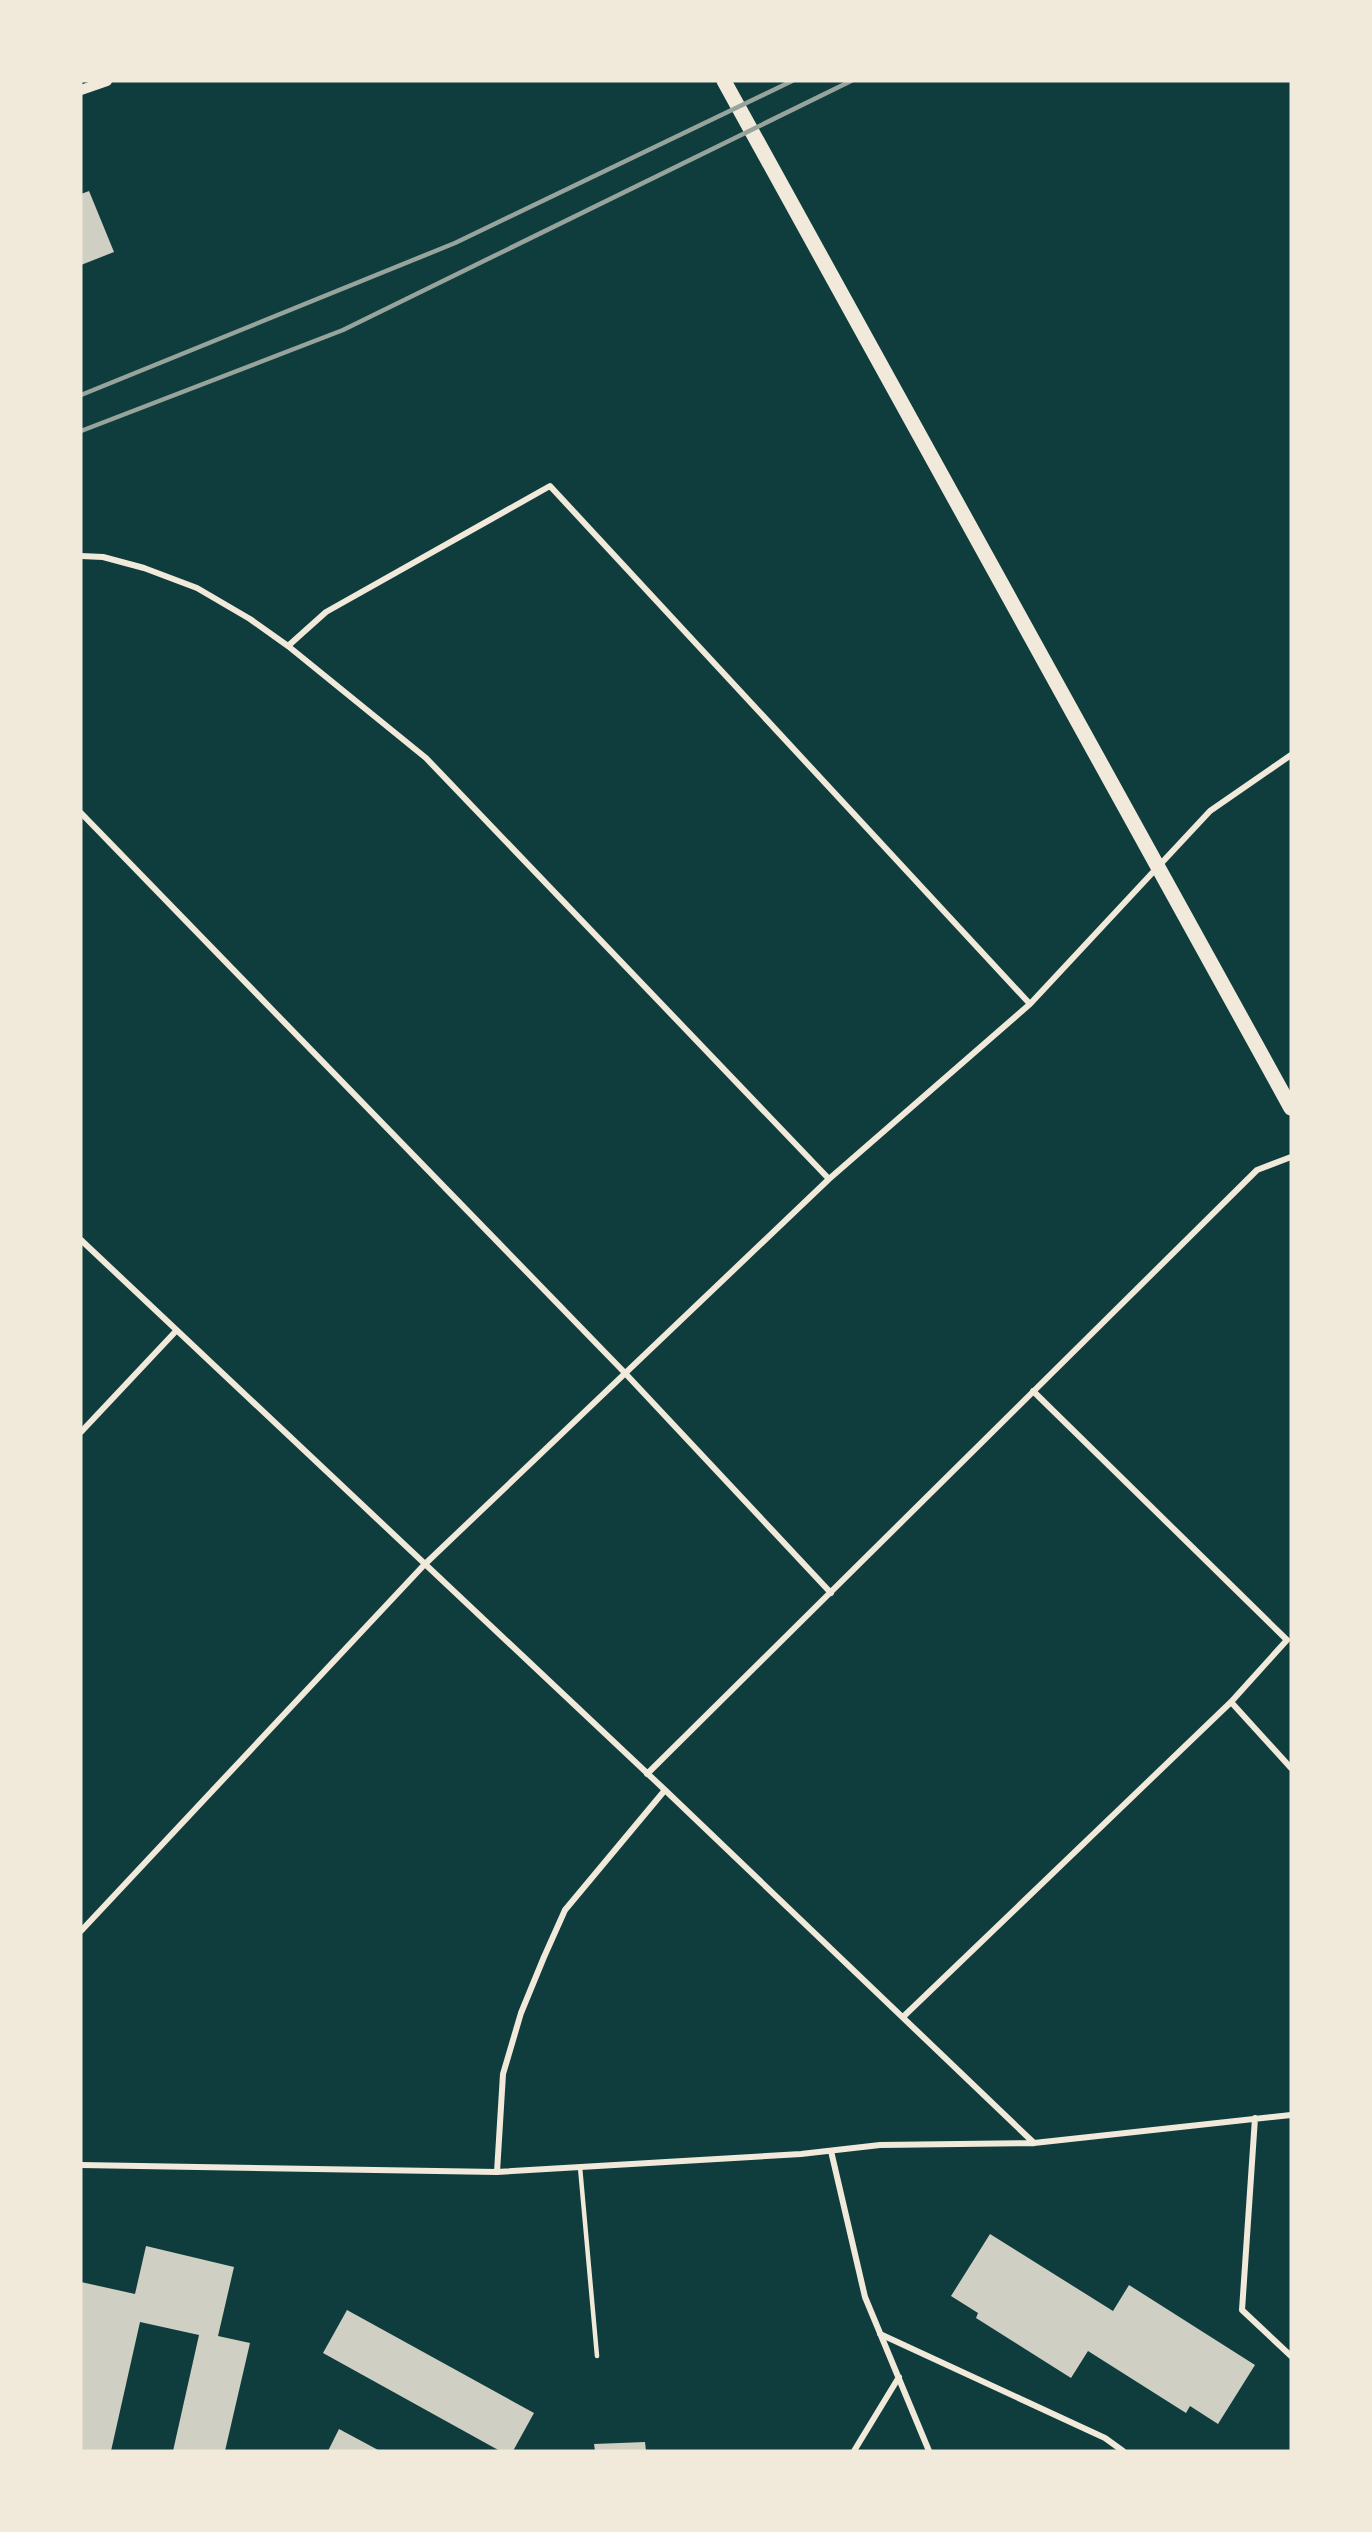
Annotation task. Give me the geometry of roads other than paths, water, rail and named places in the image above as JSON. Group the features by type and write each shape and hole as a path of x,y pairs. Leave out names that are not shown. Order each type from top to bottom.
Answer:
{"main road":[{"path":"724,81 1291,1108"}],"street":[{"path":"81,90 107,81"},
{"path":"288,646 327,612 550,486 1030,1004"},
{"path":"81,556 103,557 144,568 197,588 250,618 426,758 829,1179"},
{"path":"81,1931 424,1565 829,1179 1030,1004 1210,811 1291,755"},
{"path":"81,813 624,1372 831,1593"},
{"path":"648,1774 1257,1170 1291,1157"},
{"path":"81,1240 665,1790 1034,2143"},
{"path":"81,1432 176,1331"},
{"path":"903,2017 1231,1702 1287,1640 1033,1391"},
{"path":"1231,1702 1291,1768"},
{"path":"497,2172 503,2074 521,2013 556,1929 565,1910 665,1790"},
{"path":"81,2165 497,2172 831,2151 880,2145 1034,2143 1291,2115"},
{"path":"1255,2118 1242,2310 1291,2356"},
{"path":"831,2151 865,2297 929,2451"},
{"path":"880,2333 1105,2438 1123,2451"},
{"path":"855,2451 899,2377"}],"lane":[{"path":"580,2167 597,2356"}],"railway":[{"path":"81,395 455,243 792,81"},
{"path":"81,431 343,330 851,81"}]}
